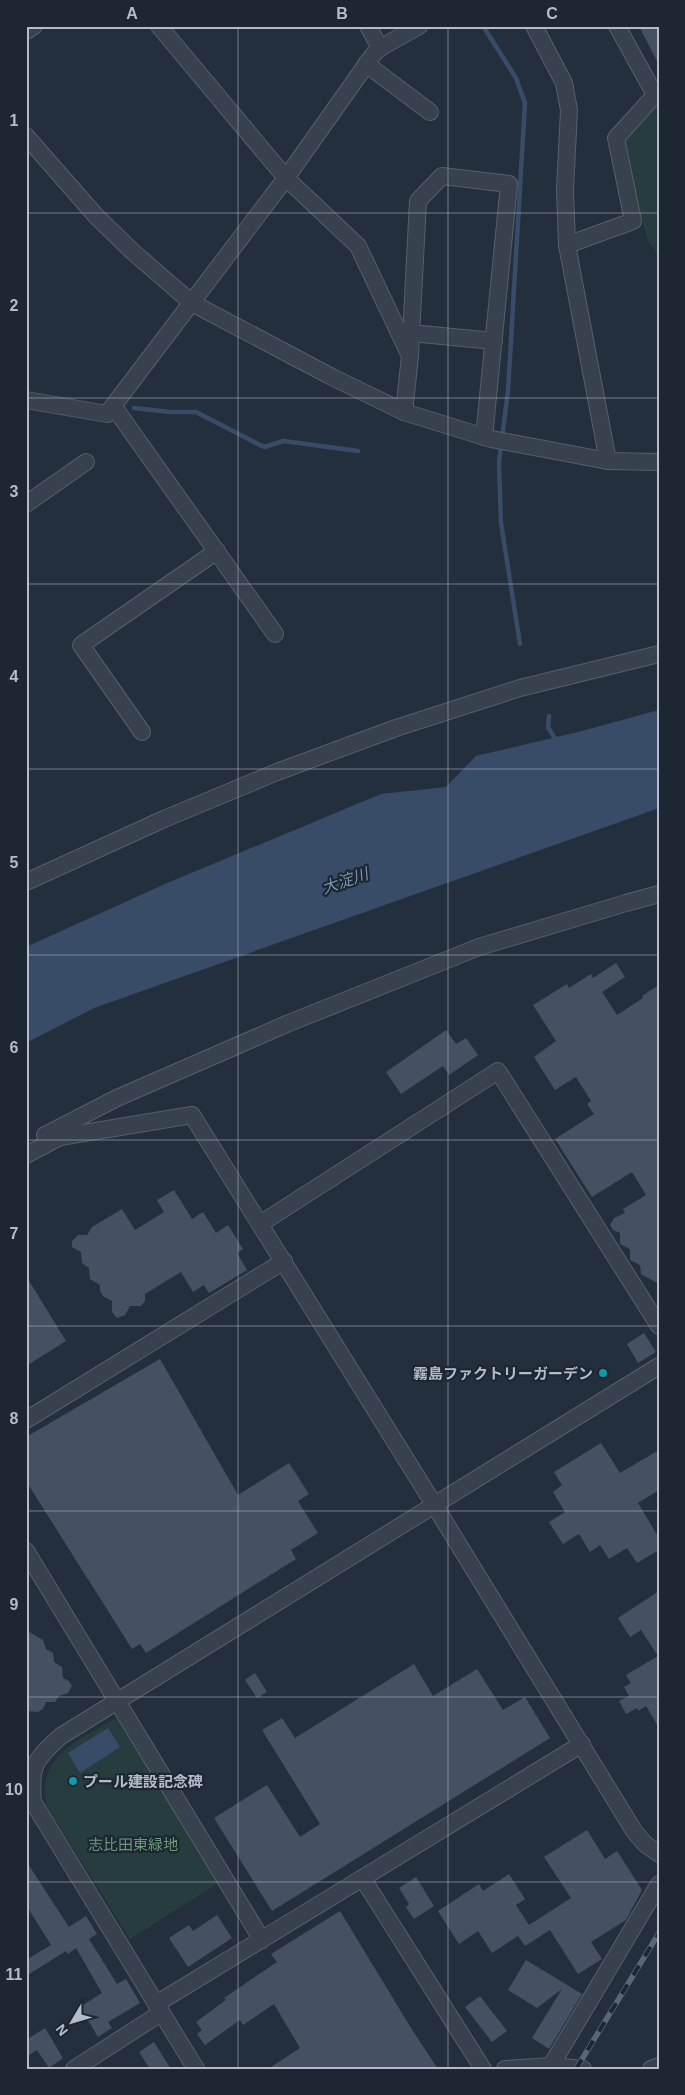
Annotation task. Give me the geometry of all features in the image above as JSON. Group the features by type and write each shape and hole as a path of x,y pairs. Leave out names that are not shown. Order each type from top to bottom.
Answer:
{"street":[{"path":"26,31 34,26"},
{"path":"158,26 286,178 358,246 410,356"},
{"path":"368,26 380,48"},
{"path":"26,400 107,414 286,178 366,64 380,48 420,26"},
{"path":"534,26 564,83 569,110 565,190 567,245 608,461"},
{"path":"567,245 633,221 616,138 655,95 618,26"},
{"path":"366,64 430,112"},
{"path":"26,136 96,216 133,252 192,304 332,377 404,412 488,438 608,461 659,462"},
{"path":"404,412 410,356 418,201 442,176 509,184 494,341 488,438"},
{"path":"411,333 494,341"},
{"path":"114,407 275,634"},
{"path":"26,504 86,462"},
{"path":"142,732 81,645 217,552"},
{"path":"26,882 172,815 277,772 396,728 520,688 659,654"},
{"path":"26,1145 117,1098 289,1022 479,947 659,894"},
{"path":"260,1224 498,1071 659,1326"},
{"path":"26,1155 60,1137 192,1115 436,1506 634,1830 645,1844 659,1854"},
{"path":"26,1420 284,1261"},
{"path":"196,2069 33,1802 30,1765 61,1736 436,1506 659,1366"},
{"path":"26,1551 262,1940"},
{"path":"74,2069 262,1940 582,1744"},
{"path":"363,1878 483,2069"},
{"path":"550,2067 659,1884"},
{"path":"651,2069 659,2066"},
{"path":"505,2069 550,2067 583,2069"}],"green space":[{"path":"659,100 659,257 648,241 627,162 624,139"},
{"name":"志比田東緑地","path":"116,1718 220,1882 130,1939 46,1805 45,1787 48,1773 55,1761 75,1742"}],"water":[{"name":"大淀川","path":"659,710 659,808 94,1008 26,1043 26,947 165,884 381,794 446,787 476,756 578,732"},
{"path":"108,1728 120,1747 80,1773 68,1753"}],"building":[{"path":"639,26 659,26 659,65"},
{"path":"616,963 625,977 602,992 617,1015 659,985 659,1284 641,1274 640,1265 630,1260 630,1249 620,1244 620,1233 613,1230 610,1225 614,1218 625,1213 623,1209 646,1195 632,1172 592,1197 555,1139 594,1114 587,1104 591,1101 576,1077 555,1090 534,1057 556,1041 533,1005 567,984 569,988 591,974 593,978"},
{"path":"446,1030 456,1044 466,1038 478,1055 449,1075 443,1066 401,1094 386,1072"},
{"path":"174,1190 192,1219 203,1212 216,1233 228,1225 243,1249 237,1253 247,1270 209,1293 204,1285 193,1292 181,1272 145,1294 145,1301 141,1306 130,1306 125,1315 117,1318 112,1312 112,1301 103,1296 100,1291 100,1285 90,1279 89,1268 82,1263 81,1252 72,1247 72,1241 78,1235 87,1235 92,1227 122,1209 135,1230 164,1212 157,1200"},
{"path":"26,1276 66,1341 26,1366"},
{"path":"644,1333 656,1352 638,1363 627,1344"},
{"path":"160,1359 238,1495 289,1463 309,1494 298,1501 318,1533 291,1550 296,1559 146,1653 140,1644 132,1649 26,1481 26,1437"},
{"path":"601,1443 620,1473 659,1450 659,1490 638,1503 659,1538 659,1550 637,1563 627,1548 609,1559 600,1545 590,1552 579,1534 563,1544 549,1522 565,1512 553,1492 562,1485 554,1472"},
{"path":"659,1591 659,1728 646,1706 638,1711 637,1708 626,1714 619,1701 629,1696 624,1687 631,1683 626,1675 658,1656 641,1630 630,1637 618,1618"},
{"path":"26,1630 43,1640 46,1649 53,1653 54,1662 62,1667 63,1678 69,1681 72,1686 68,1693 59,1696 55,1702 46,1702 43,1709 38,1712 26,1711"},
{"path":"414,1664 433,1696 477,1669 503,1710 525,1697 550,1738 272,1911 214,1818 267,1785 300,1837 320,1824 262,1730 282,1718 295,1738"},
{"path":"255,1673 267,1692 257,1698 245,1680"},
{"path":"587,1830 605,1859 617,1851 642,1890 626,1920 591,1942 602,1959 578,1974 550,1930 525,1946 518,1936 492,1953 478,1931 459,1944 438,1911 479,1884 483,1891 509,1874 525,1899 516,1905 529,1925 571,1898 544,1857"},
{"path":"26,1861 69,1927 86,1916 97,1934 89,1939 117,1984 126,1979 140,2003 108,2022 112,2028 98,2037 80,2007 102,1993 76,1948 68,1954 66,1951 26,1976 26,1960 51,1945 26,1905"},
{"path":"416,1877 434,1906 414,1919 406,1907 409,1904 399,1888"},
{"path":"340,1911 438,2069 268,2069 300,2048 274,2004 243,2025 240,2020 205,2045 197,2034 202,2030 196,2022 226,2000 224,1998 277,1962 271,1954"},
{"path":"217,1915 232,1938 188,1967 169,1938 189,1925 193,1931"},
{"path":"526,1960 582,1994 549,2049 532,2038 562,1989 537,2008 508,1990"},
{"path":"480,1996 507,2031 492,2042 465,2007"},
{"path":"45,2028 63,2058 49,2068 37,2050 26,2057 26,2040"},
{"path":"154,2042 171,2069 150,2069 139,2052"}],"waterway":[{"path":"483,26 516,78 525,103 508,391 502,438"},
{"path":"134,408 170,412 196,412 264,447 284,441 358,451"},
{"path":"501,445 499,463 501,523 520,644"},
{"path":"549,716 548,727 557,742"}],"railway":[{"path":"576,2069 659,1933"}],"place":[{"name":"霧島ファクトリーガーデン","path":"603,1373"},
{"name":"プール建設記念碑","path":"73,1781"}]}
